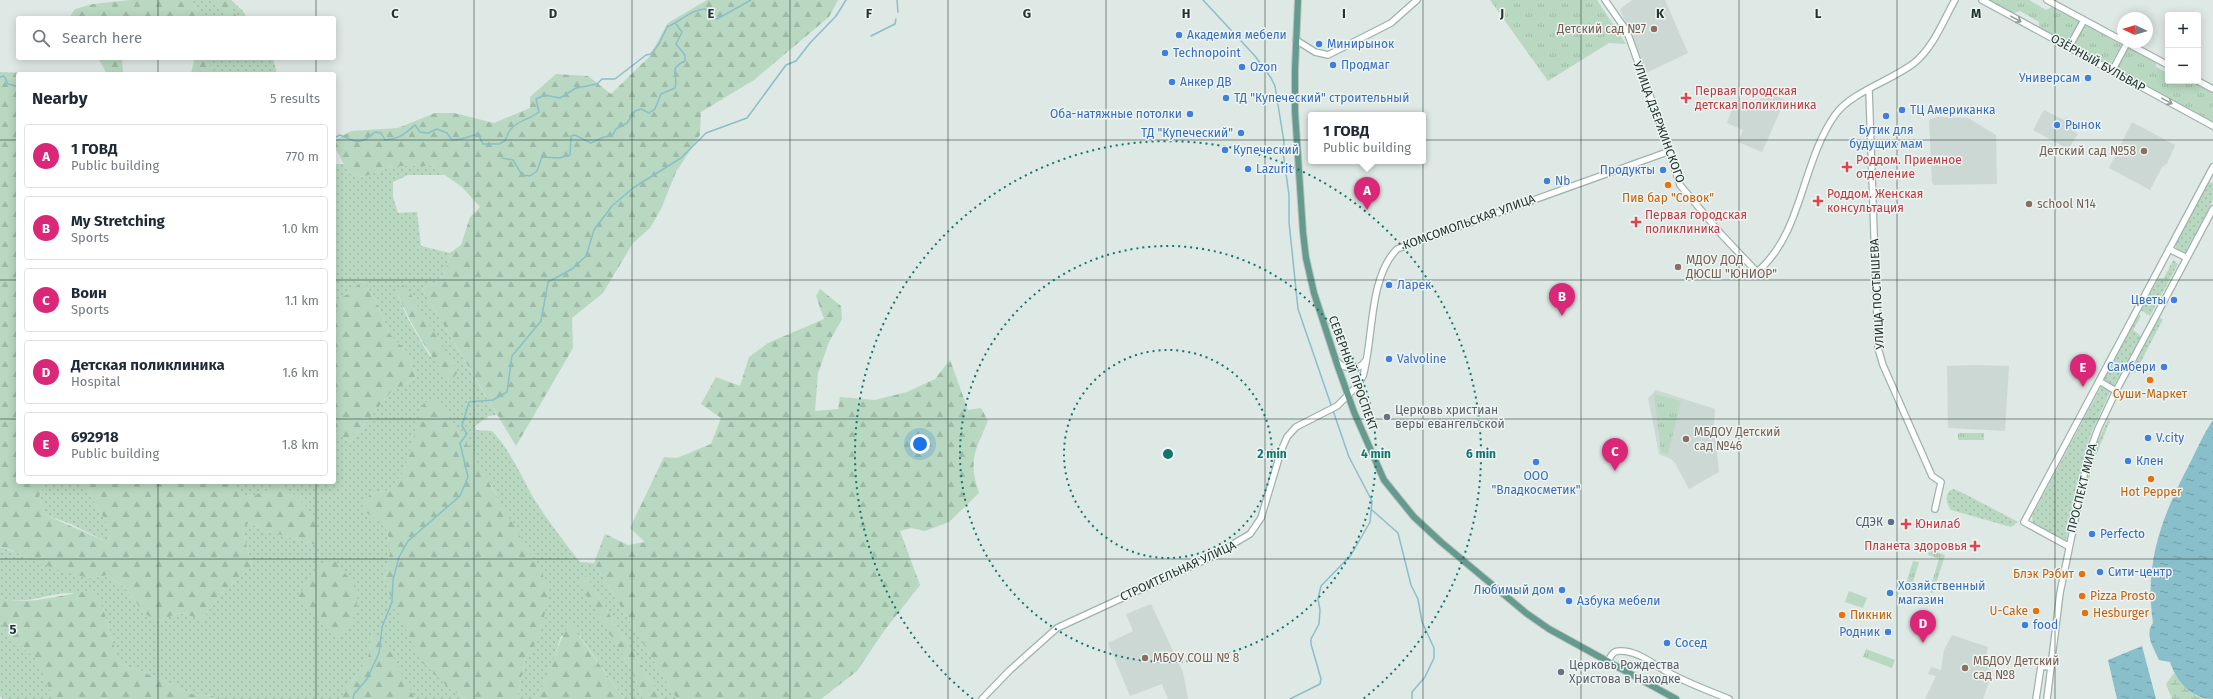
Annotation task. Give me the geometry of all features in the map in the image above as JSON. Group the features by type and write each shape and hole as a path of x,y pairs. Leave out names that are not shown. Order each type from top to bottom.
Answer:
{"main road":[{"name":"СЕВЕРНЫЙ ПРОСПЕКТ","path":"1298,0 1295,112 1302,232 1314,293 1336,361 1348,396 1384,480 1414,517 1500,593 1526,613 1549,629 1676,699"}],"street":[{"path":"1296,40 1322,55 1335,52 1391,23 1417,0"},
{"name":"УЛИЦА ДЗЕРЖИНСКОГО","path":"1605,0 1626,31 1670,151 1680,185 1721,234 1758,272 1769,262 1780,248 1816,153 1832,119 1840,109 1869,90"},
{"path":"1869,90 1899,73 1920,58 1955,0"},
{"name":"ОЗЁРНЫЙ БУЛЬВАР","path":"1982,0 2213,126"},
{"path":"2047,0 2117,38"},
{"path":"2069,47 2084,20"},
{"path":"2112,71 2122,48"},
{"path":"2136,48 2165,63"},
{"path":"2201,83 2213,89"},
{"name":"УЛИЦА ПОСТЫШЕВА","path":"1869,90 1879,352 1883,365 1932,476 1941,482 1935,509"},
{"name":"КОМСОМОЛЬСКАЯ УЛИЦА","path":"1348,396 1363,376 1381,275 1391,255 1397,249 1670,151"},
{"name":"ПРОСПЕКТ МИРА","path":"2068,546 2024,522 2213,167"},
{"name":"ПРОСПЕКТ МИРА","path":"2047,699 2060,594 2068,546 2088,456 2098,429 2116,391 2213,209"},
{"path":"2169,250 2187,258"},
{"path":"1336,361 1343,367 1352,369 1363,365 1367,358"},
{"path":"2099,381 2116,391"},
{"name":"СТРОИТЕЛЬНАЯ УЛИЦА","path":"982,699 1010,670 1057,628 1211,557 1250,534 1261,518 1281,451 1287,437 1296,427 1337,406 1348,396"},
{"path":"1608,661 1615,652 1634,654 1651,661 1663,670 1729,699"},
{"path":"2036,699 2040,666 2050,667"}],"shaded area":[{"path":"1632,0 1665,0 1688,53 1646,73 1620,9"},
{"path":"1772,94 1785,100 1762,152 1738,142 1743,130 1727,123 1734,103 1755,105 1760,99 1770,97"},
{"path":"2044,110 2064,120 2066,117 2078,123 2074,131 2078,134 2068,149 2033,130"},
{"path":"1937,117 1968,118 1996,135 1997,184 1934,185 1932,182 1929,120"},
{"path":"2132,122 2175,145 2167,164 2162,167 2150,190 2109,168"},
{"path":"1947,366 2009,366 2005,431 1948,428"},
{"name":"МБДОУ Детский сад №46","path":"1656,390 1715,409 1714,425 1719,472 1689,489 1675,463 1671,459 1659,454 1648,398"},
{"name":"МБОУ СОШ № 8","path":"1151,604 1183,672 1188,699 1168,699 1162,684 1130,696 1108,643 1133,631 1126,614"},
{"name":"МБДОУ Детский сад №8","path":"1952,635 1988,647 1985,662 1989,670 1993,671 1983,699 1925,699 1936,676 1928,674 1931,667 1941,670 1944,650"}],"green space":[{"path":"130,0 192,0 199,16 70,16 75,9 93,4"},
{"path":"192,0 231,0 243,11 246,16 199,16"},
{"path":"215,0 228,0 236,16 226,16"},
{"path":"707,0 838,0 829,17 754,80 701,112 700,135 676,172 661,209 650,228 633,243 603,293 572,318 573,348 516,446 422,289 434,283 442,276 447,266 450,253 461,245 470,217 480,207 462,187 432,166 393,166 363,177 349,173 336,150 336,140 351,131 398,128 435,113 454,113 494,123 530,108 530,97 556,74 588,76 611,94 649,57 668,23"},
{"path":"1490,0 1597,0 1626,44 1609,43 1548,81"},
{"path":"1987,0 2029,0 2046,10 2052,7 2080,22 2066,42 2039,29 2039,22 2020,11 2010,14"},
{"path":"2083,25 2087,25 2117,43 2117,48 2119,48 2110,65 2075,48 2073,44"},
{"path":"2126,48 2129,48 2156,62 2156,67 2165,72 2165,84 2198,84 2213,92 2213,123 2115,70"},
{"path":"99,60 122,60 123,72 106,72"},
{"path":"193,60 210,60 210,66 215,72 191,72 194,61"},
{"path":"210,60 274,60 276,72 215,72 210,66"},
{"path":"0,72 16,73 16,484 44,484 39,497 46,515 109,543 110,529 84,484 232,484 231,486 237,491 243,495 249,496 255,495 277,484 280,484 297,496 308,509 315,524 320,546 264,530 249,523 242,528 252,566 223,592 202,619 179,613 159,621 145,614 125,588 108,575 90,578 63,572 0,547"},
{"path":"336,164 344,164 349,173 363,177 393,166 432,166 445,175 408,175 393,182 393,197 398,213 417,212 421,246 450,253 447,266 442,276 434,283 422,289 497,415 489,416 475,426 476,430 492,431 510,455 539,507 568,547 580,562 594,563 677,699 662,699 586,576 578,580 631,669 643,699 624,699 580,636 561,636 550,669 539,692 534,699 517,699 526,656 540,637 516,531 489,481 411,449 403,473 389,490 370,494 362,508 386,528 391,547 384,581 449,688 466,699 415,699 372,633 368,658 340,699 218,699 213,696 192,694 156,677 119,663 103,608 82,597 70,593 17,601 0,597 0,547 90,578 108,575 125,588 145,614 159,621 179,613 202,619 223,592 252,566 242,528 249,523 264,530 320,546 255,496 240,495 231,486 232,484 336,484 336,433 350,442 390,393 416,377 408,353 389,333 376,301 362,280 350,293 336,300","holes":["397,293 439,343 458,372 429,355 407,317"]},
{"path":"2207,182 2213,183 2213,200 2185,253 2176,248 2175,243"},
{"path":"2173,260 2178,264 2150,316 2141,310 2159,278 2164,278"},
{"path":"362,280 376,301 389,333 408,353 416,377 390,393 350,442 336,433 336,300 350,293"},
{"path":"404,283 458,372 450,382 421,339 402,305 397,293"},
{"path":"820,289 841,306 842,319 829,342 818,373 815,411 838,409 840,397 875,400 907,392 935,379 950,360 968,410 981,408 988,421 974,456 974,472 979,493 949,522 925,531 911,528 900,531 920,585 884,631 857,671 821,699 677,699 594,563 605,534 628,545 645,542 630,528 664,457 677,458 711,444 721,418 701,404 716,377 740,386 749,357 768,343 824,319 816,296"},
{"path":"2138,314 2141,316 2133,330 2141,336 2113,387 2106,383 2104,377"},
{"path":"2159,318 2163,319 2135,373 2132,370"},
{"path":"2101,387 2110,392 2091,433 2085,452 2066,540 2033,525 2032,516"},
{"path":"1654,394 1681,401 1668,454 1661,452"},
{"path":"434,401 445,411 467,444 550,588 540,637 526,656 517,699 466,699 449,688 420,660 384,581 391,547 386,528 361,508 370,494 389,490 403,473 424,402"},
{"path":"2108,420 2110,421 2094,460 2089,481 2086,481 2097,443"},
{"path":"1958,433 1984,433 1984,440 1958,440"},
{"path":"44,484 84,484 110,529 109,543 71,524 46,515 39,497"},
{"path":"1953,489 2018,522 2011,527 1951,510 1948,506 1947,498 1949,491"},
{"path":"1929,550 1945,555 1933,593 1929,592 1939,559 1928,555"},
{"path":"335,560 358,590 357,604 352,621 339,637 319,621 298,597 319,564"},
{"path":"1913,561 1919,562 1911,589 1905,587"},
{"path":"586,576 662,699 643,699 631,669 577,580"},
{"path":"94,590 103,608 119,663 156,677 192,694 213,696 218,699 56,699 53,697 36,659 13,638 0,622 0,597 21,601 46,599"},
{"path":"1849,591 1867,598 1863,608 1845,602"},
{"path":"0,622 13,638 36,659 56,699 3,699 0,696"},
{"path":"570,623 624,699 534,699 545,681 560,642"},
{"path":"372,633 388,646 415,699 340,699 368,658"},
{"path":"1866,649 1895,660 1892,668 1863,657"},
{"path":"2174,673 2196,696 2209,699 2172,699 2166,684"}],"water":[{"path":"2213,420 2213,699 2198,696 2186,688 2176,676 2170,662 2159,660 2151,642 2149,632 2153,623 2151,580 2153,560 2158,540 2171,502"},
{"path":"2142,646 2156,699 2117,699 2108,660"}],"waterway":[{"path":"336,137 340,135 351,140 362,141 375,132 381,133 385,140 402,136 415,125 420,132 428,133 437,129 447,133 452,140 478,134 483,144 499,144 505,141 514,125 539,112 536,99 545,95 560,98 576,88 597,84 602,79 615,79 646,55 651,54 659,44 667,27 690,13 706,9 713,19 717,19 751,0"},
{"path":"353,699 354,694 367,679 379,653 382,627 392,602 393,580 399,557 408,541 460,496 468,477 460,443 467,434 462,426 469,402 493,400 507,392 512,356 541,321 548,282 572,269 586,256 594,230 612,206 633,188 681,158 706,133 747,118 786,65 796,61 810,43 836,16 846,0"},
{"path":"897,0 898,12"},
{"path":"1203,0 1255,56 1275,86 1284,142 1283,152 1289,195 1289,222 1298,309 1349,457 1372,501 1370,522 1351,555 1321,586 1318,599 1320,610 1319,624 1311,639 1311,644 1321,679 1320,684 1290,699"},
{"path":"871,36 895,24 896,19"},
{"path":"502,158 513,160 522,175 530,176 537,171 542,157 559,158 570,155 571,136 575,135 591,143 604,137 612,136 616,129 627,123 635,111 641,109 649,113 655,109 661,94 675,88 676,67 685,61 685,55 676,44 682,32 676,24"},
{"path":"0,77 4,76 8,84 16,86"},
{"path":"1372,510 1398,533 1411,585 1418,599 1422,622 1434,648 1434,658 1425,677 1412,692 1412,699"}],"place":[{"name":"Детский сад №7","path":"1654,29"},
{"name":"Академия мебели","path":"1179,35"},
{"name":"Минирынок","path":"1319,44"},
{"name":"Technopoint","path":"1165,53"},
{"name":"Продмаг","path":"1333,65"},
{"name":"Ozon","path":"1242,67"},
{"name":"Универсам","path":"2088,78"},
{"name":"Анкер ДВ","path":"1172,82"},
{"name":"ТД \"Купеческий\" строительный","path":"1226,98"},
{"name":"Первая городская детская поликлиника","path":"1686,98"},
{"name":"ТЦ Американка","path":"1902,110"},
{"name":"Оба-натяжные потолки","path":"1190,114"},
{"name":"Бутик для будущих мам","path":"1886,116"},
{"name":"Рынок","path":"2057,125"},
{"name":"ТД \"Купеческий\"","path":"1241,133"},
{"name":"Купеческий","path":"1225,150"},
{"name":"Детский сад №58","path":"2144,151"},
{"name":"Роддом. Приемное отделение","path":"1847,167"},
{"name":"Lazurit","path":"1248,169"},
{"name":"Продукты","path":"1663,170"},
{"name":"Nb","path":"1547,181"},
{"name":"Пив бар \"Совок\"","path":"1668,185"},
{"name":"Роддом. Женская консультация","path":"1818,201"},
{"name":"school N14","path":"2029,204"},
{"name":"1 ГОВД","path":"1367,210"},
{"name":"Первая городская поликлиника","path":"1636,222"},
{"name":"МДОУ ДОД ДЮСШ \"ЮНИОР\"","path":"1678,267"},
{"name":"Ларек","path":"1389,285"},
{"name":"Цветы","path":"2174,300"},
{"name":"My Stretching","path":"1562,316"},
{"name":"Valvoline","path":"1389,359"},
{"name":"Самбери","path":"2164,367"},
{"name":"Суши-Маркет","path":"2150,380"},
{"name":"692918","path":"2083,387"},
{"name":"Церковь христиан веры евангельской","path":"1387,417"},
{"name":"V.city","path":"2148,438"},
{"name":"МБДОУ Детский сад №46","path":"1686,439"},
{"name":"Клен","path":"2128,461"},
{"name":"ООО \"Владкосметик\"","path":"1536,462"},
{"name":"Воин","path":"1615,471"},
{"name":"Hot Pepper","path":"2151,479"},
{"name":"СДЭК","path":"1891,522"},
{"name":"Юнилаб","path":"1906,524"},
{"name":"Perfecto","path":"2092,534"},
{"name":"Планета здоровья","path":"1975,546"},
{"name":"Сити-центр","path":"2100,572"},
{"name":"Блэк Рэбит","path":"2082,574"},
{"name":"Любимый дом","path":"1562,590"},
{"name":"Хозяйственный магазин","path":"1890,593"},
{"name":"Pizza Prosto","path":"2082,596"},
{"name":"Азбука мебели","path":"1569,601"},
{"name":"U-Cake","path":"2036,611"},
{"name":"Hesburger","path":"2085,613"},
{"name":"Пикник","path":"1842,615"},
{"name":"food","path":"2025,625"},
{"name":"Родник","path":"1888,632"},
{"name":"Сосед","path":"1667,643"},
{"name":"Детская поликлиника","path":"1923,643"},
{"name":"МБОУ СОШ № 8","path":"1145,658"},
{"name":"МБДОУ Детский сад №8","path":"1965,668"},
{"name":"Церковь Рождества Христова в Находке","path":"1561,672"}]}
